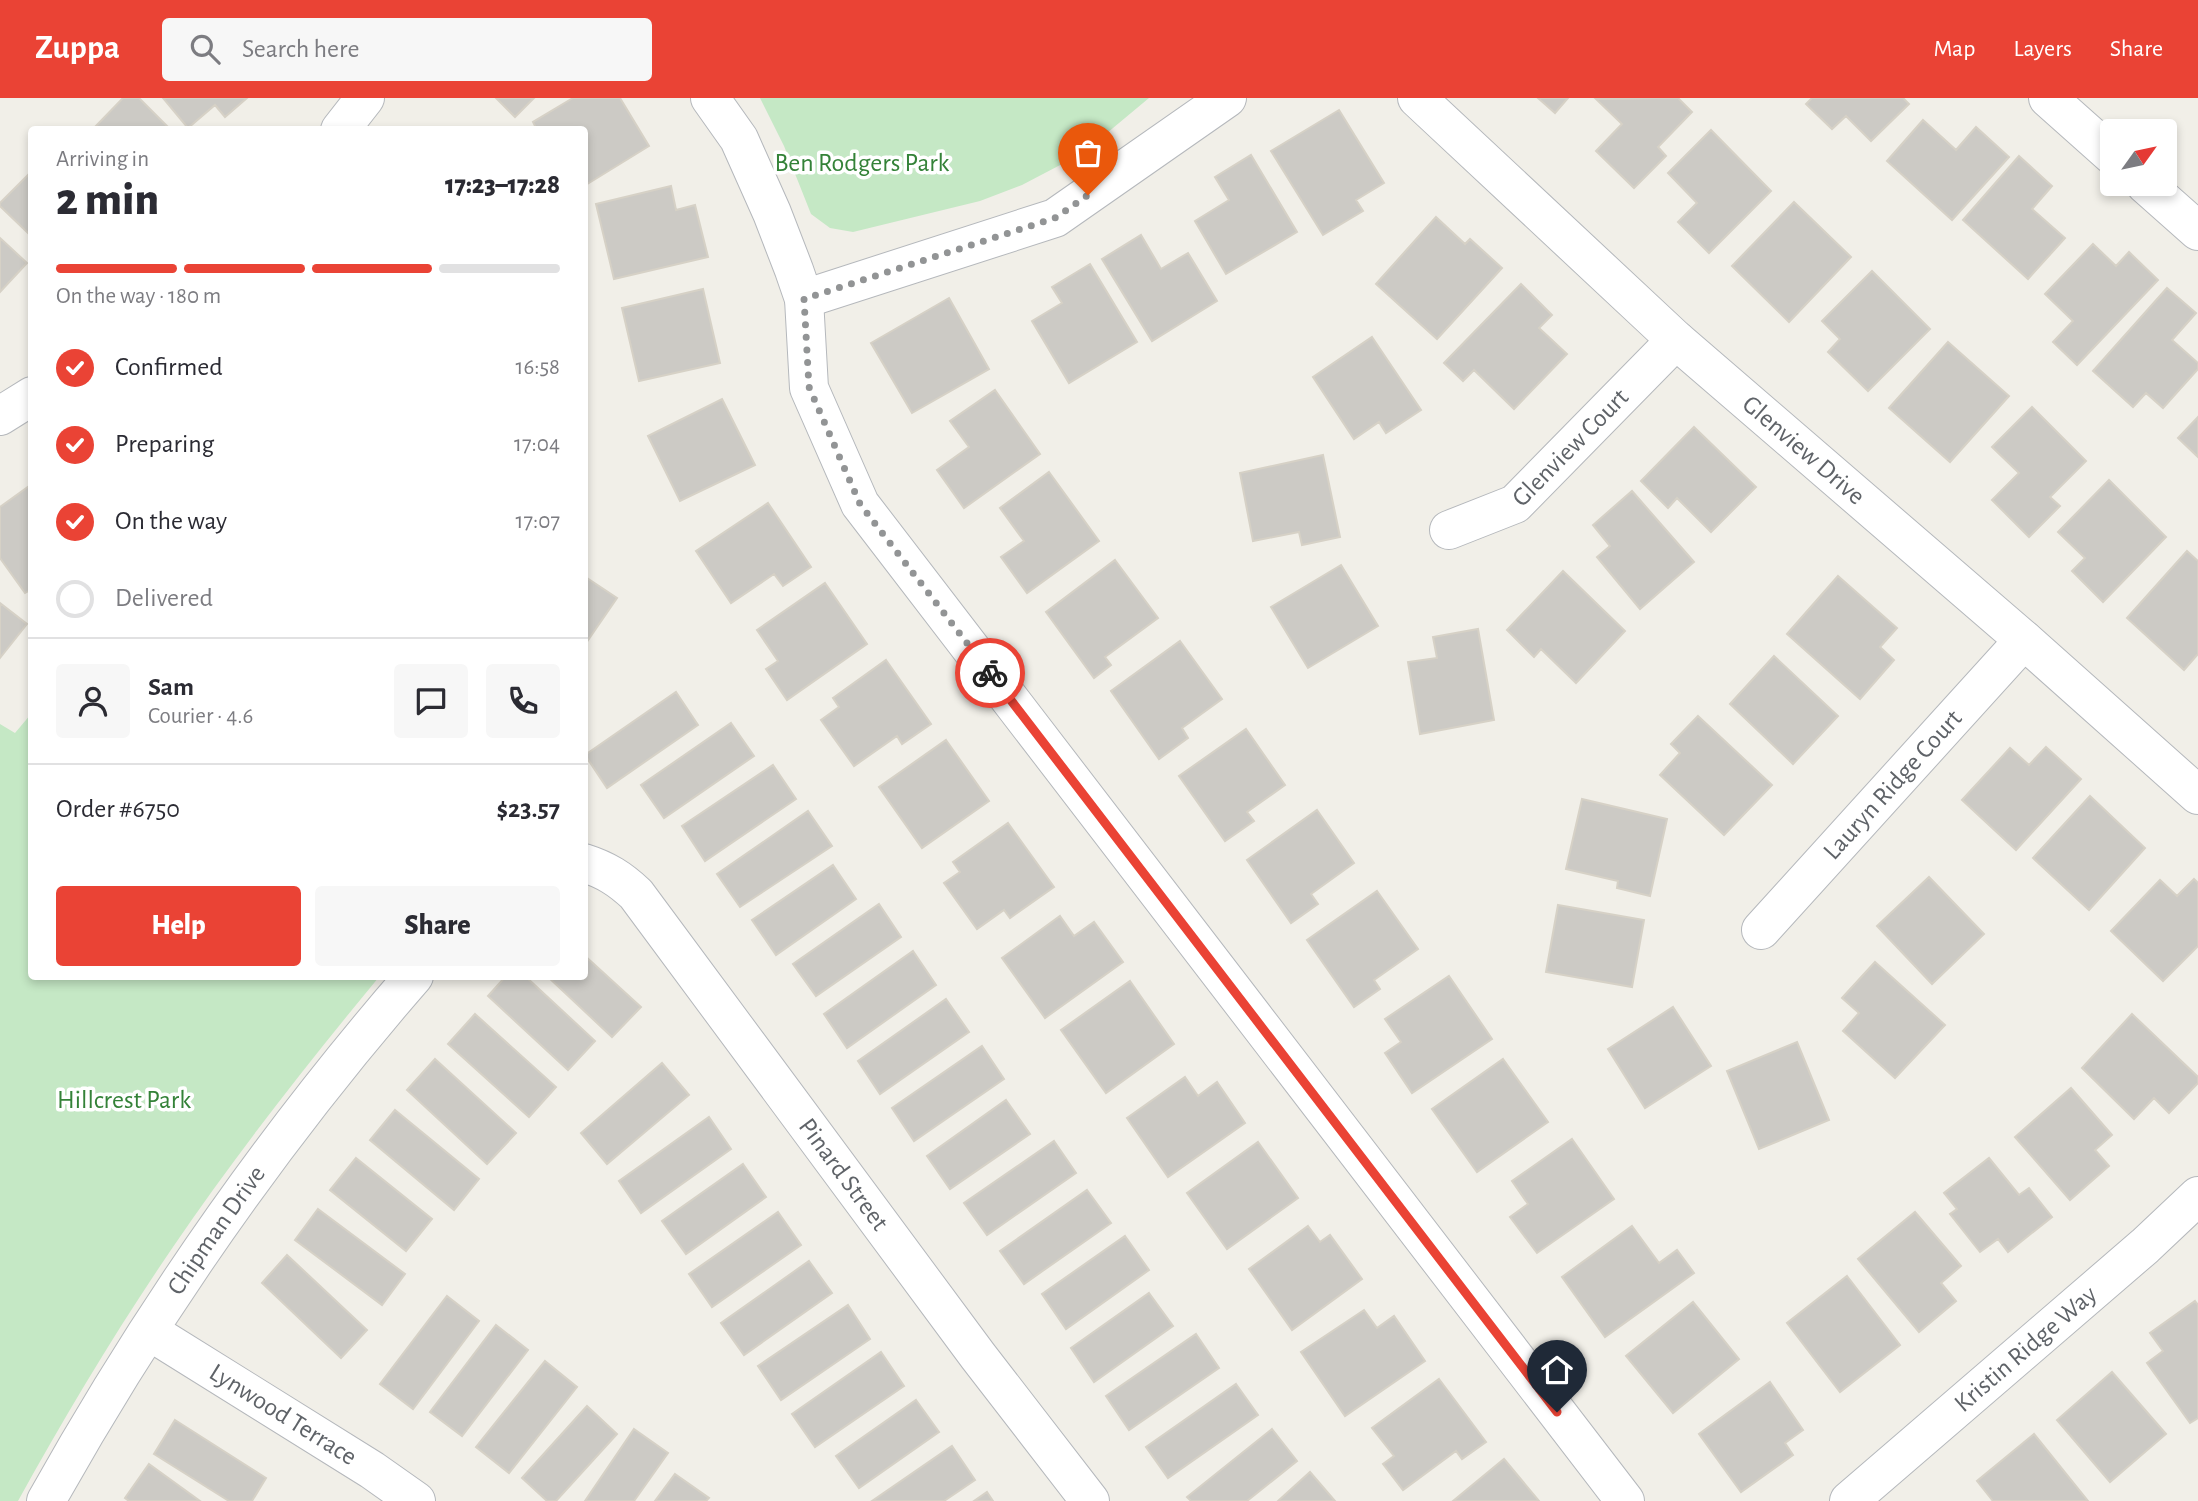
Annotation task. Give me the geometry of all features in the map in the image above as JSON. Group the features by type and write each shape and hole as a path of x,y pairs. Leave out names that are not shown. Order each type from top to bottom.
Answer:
{"street":[{"path":"343,126 365,98"},
{"path":"710,98 739,139 772,213 804,299 809,387 860,504 1625,1501"},
{"path":"804,299 1055,218 1227,98"},
{"name":"Glenview Drive","path":"1418,98 1676,340 2198,794"},
{"path":"2048,98 2100,144"},
{"path":"2159,196 2198,231"},
{"name":"Glenview Court","path":"1449,530 1515,504 1676,340"},
{"path":"0,416 28,398"},
{"name":"Lauryn Ridge Court","path":"1761,930 2024,640"},
{"name":"Pinard Street","path":"588,864 604,869 636,894 978,1356 1090,1501"},
{"name":"Chipman Drive","path":"46,1501 86,1430 149,1331 265,1159 411,980"},
{"name":"Kristin Ridge Way","path":"1849,1501 2145,1246 2198,1196"},
{"name":"Lynwood Terrace","path":"149,1331 372,1470 416,1501"}],"green space":[{"name":"Ben Rodgers Park","path":"760,98 1149,98 1107,133 1064,163 1022,185 980,201 853,232 830,228 811,214 784,146"},
{"name":"Hillcrest Park","path":"28,718 28,980 377,980 273,1109 173,1247 92,1372 18,1501 0,1501 0,724 15,733"}],"building":[{"path":"123,98 139,98 167,126 96,126"},
{"path":"163,98 247,98 225,117 215,105 190,126 186,126"},
{"path":"496,98 534,98 515,117"},
{"path":"573,98 620,98 649,146 588,184 588,126 535,126 533,122"},
{"path":"1538,98 1568,98 1555,113"},
{"path":"1678,98 1692,112 1658,147 1666,156 1634,188 1596,151 1622,124 1596,99"},
{"path":"1812,98 1903,98 1909,104 1871,141 1846,116 1832,129 1806,104"},
{"path":"1339,110 1384,183 1356,200 1363,211 1323,235 1271,151"},
{"path":"1923,120 1956,150 1976,127 2009,157 1952,220 1887,161"},
{"path":"1711,130 1771,191 1709,253 1678,222 1697,203 1668,173"},
{"path":"1251,155 1297,232 1226,274 1195,221 1229,200 1215,177"},
{"path":"2019,156 2052,186 2032,209 2065,238 2028,279 1963,220"},
{"path":"28,175 28,233 0,206"},
{"path":"671,186 676,210 695,205 708,257 614,279 596,204"},
{"path":"1794,202 1851,257 1789,322 1732,266"},
{"path":"1436,217 1465,244 1470,239 1502,268 1437,339 1376,284"},
{"path":"1141,235 1161,269 1188,253 1217,301 1152,341 1102,259"},
{"path":"0,238 27,263 0,292"},
{"path":"2093,244 2116,266 2129,252 2158,280 2077,365 2053,342 2073,321 2045,294"},
{"path":"1090,264 1137,342 1069,383 1032,321 1062,303 1052,287"},
{"path":"1872,271 1930,329 1868,391 1828,352 1840,339 1822,321"},
{"path":"1521,284 1552,315 1539,328 1567,354 1514,409 1474,370 1463,381 1444,363"},
{"path":"2167,288 2196,313 2172,340 2198,363 2198,369 2163,408 2146,393 2133,407 2093,371"},
{"path":"703,289 720,363 639,381 622,308"},
{"path":"949,298 989,369 912,413 871,343"},
{"path":"1372,337 1421,410 1386,433 1379,422 1354,439 1313,377"},
{"path":"1948,342 2009,396 1950,462 1889,408"},
{"path":"995,390 1040,454 964,508 937,470 969,447 950,421"},
{"path":"722,399 755,465 680,501 648,436"},
{"path":"2032,407 2086,461 2050,497 2060,506 2029,537 1992,500 2019,473 1992,447"},
{"path":"2198,417 2198,457 2178,438"},
{"path":"1694,427 1756,487 1711,532 1677,498 1668,508 1641,481"},
{"path":"1323,455 1340,537 1302,545 1299,532 1253,541 1240,473"},
{"path":"1049,472 1099,541 1027,593 1001,557 1024,541 1000,508"},
{"path":"2109,480 2166,537 2103,602 2072,571 2085,558 2058,532"},
{"path":"28,487 28,591 25,593 0,558 0,507"},
{"path":"1632,491 1694,562 1640,609 1597,557 1610,546 1593,525"},
{"path":"768,503 811,567 783,586 774,574 731,603 696,551"},
{"path":"2187,551 2198,561 2198,654 2184,670 2127,618"},
{"path":"1115,560 1158,618 1105,657 1111,665 1094,678 1046,612"},
{"path":"1341,565 1378,626 1308,668 1271,607"},
{"path":"1563,571 1625,631 1576,683 1541,649 1534,657 1507,630"},
{"path":"1838,576 1897,628 1880,647 1894,660 1860,699 1787,634"},
{"path":"588,579 617,598 588,640"},
{"path":"825,583 867,644 787,700 766,669 778,661 757,630"},
{"path":"0,603 27,624 0,658"},
{"path":"1478,629 1494,720 1420,734 1408,662 1437,658 1433,637"},
{"path":"1180,641 1222,699 1182,728 1188,738 1159,759 1111,691"},
{"path":"1774,656 1838,716 1793,764 1730,704"},
{"path":"886,660 931,724 902,744 897,736 854,766 821,720 839,707 833,698"},
{"path":"676,692 698,725 607,788 588,760 588,753"},
{"path":"1698,716 1772,785 1724,835 1660,775 1680,753 1671,744"},
{"path":"731,723 754,756 664,818 641,785"},
{"path":"1246,729 1285,785 1247,812 1254,821 1225,841 1179,776"},
{"path":"946,740 989,801 922,848 879,787"},
{"path":"2046,747 2081,779 2016,850 1962,800 2010,748 2029,765"},
{"path":"773,765 796,799 705,861 682,826"},
{"path":"2090,796 2145,848 2089,910 2033,858"},
{"path":"1582,799 1667,819 1650,896 1617,888 1618,881 1566,869"},
{"path":"1317,810 1354,863 1311,894 1318,904 1291,923 1247,860"},
{"path":"808,811 832,846 740,907 717,874"},
{"path":"1008,823 1054,887 1010,918 1004,910 977,929 944,883 960,872 953,862"},
{"path":"833,865 856,899 776,955 752,920"},
{"path":"1929,877 1984,934 1932,984 1877,926"},
{"path":"2194,879 2198,883 2198,946 2163,981 2111,931 2160,880 2177,896"},
{"path":"1377,891 1418,949 1374,980 1380,989 1354,1007 1307,940"},
{"path":"879,904 901,937 816,996 793,964"},
{"path":"1558,905 1644,920 1632,987 1546,972"},
{"path":"1060,916 1074,936 1094,922 1123,962 1045,1018 1002,958"},
{"path":"913,951 936,985 847,1048 824,1014"},
{"path":"588,959 641,1007 612,1037 551,980 588,980"},
{"path":"1875,962 1945,1025 1895,1078 1843,1031 1859,1013 1842,998"},
{"path":"1449,976 1492,1039 1412,1093 1385,1053 1401,1042 1385,1019"},
{"path":"502,980 529,980 595,1041 568,1070 488,996"},
{"path":"1130,981 1174,1044 1106,1093 1061,1030"},
{"path":"946,999 969,1032 880,1094 858,1061"},
{"path":"1673,1007 1711,1066 1645,1108 1608,1049"},
{"path":"475,1014 556,1087 529,1117 448,1044"},
{"path":"2132,1014 2198,1077 2198,1083 2169,1113 2154,1098 2134,1119 2082,1068"},
{"path":"1797,1042 1829,1120 1759,1149 1727,1071"},
{"path":"982,1046 1004,1079 914,1141 892,1108"},
{"path":"435,1059 516,1133 487,1164 407,1090"},
{"path":"1503,1059 1548,1122 1477,1172 1432,1109"},
{"path":"662,1063 689,1095 607,1164 581,1133"},
{"path":"1185,1077 1198,1096 1217,1082 1245,1123 1168,1177 1127,1118"},
{"path":"2071,1088 2112,1135 2095,1150 2109,1166 2070,1200 2015,1137"},
{"path":"1006,1100 1030,1134 950,1189 927,1156"},
{"path":"395,1110 479,1179 454,1210 370,1140"},
{"path":"709,1117 731,1149 641,1213 619,1181"},
{"path":"1572,1139 1614,1199 1537,1253 1510,1217 1528,1204 1512,1181"},
{"path":"1054,1141 1076,1173 987,1235 964,1203"},
{"path":"1258,1142 1298,1198 1227,1249 1187,1193"},
{"path":"356,1158 432,1219 406,1251 330,1190"},
{"path":"1989,1158 2019,1195 2029,1188 2052,1217 2008,1252 1998,1239 1980,1252 1950,1214 1957,1209 1944,1193"},
{"path":"743,1164 766,1197 686,1254 662,1221"},
{"path":"1087,1190 1111,1223 1024,1284 1000,1251"},
{"path":"318,1209 405,1274 382,1305 295,1240"},
{"path":"778,1212 801,1245 712,1307 689,1274"},
{"path":"1915,1212 1961,1266 1941,1283 1956,1301 1919,1332 1858,1259"},
{"path":"1308,1226 1320,1242 1330,1235 1362,1279 1292,1330 1249,1269"},
{"path":"1632,1226 1659,1263 1677,1250 1694,1273 1605,1337 1562,1277"},
{"path":"1125,1236 1149,1270 1066,1329 1042,1294"},
{"path":"287,1255 367,1330 341,1358 262,1283"},
{"path":"809,1261 832,1293 744,1355 721,1323"},
{"path":"1847,1276 1900,1345 1840,1392 1787,1323"},
{"path":"1149,1293 1173,1326 1094,1382 1071,1348"},
{"path":"447,1296 479,1321 413,1409 380,1384"},
{"path":"2195,1301 2198,1305 2198,1418 2190,1423 2147,1363 2163,1351 2150,1333"},
{"path":"1693,1302 1739,1359 1673,1413 1626,1356"},
{"path":"848,1305 870,1339 781,1400 758,1366"},
{"path":"1364,1310 1377,1328 1394,1316 1425,1361 1345,1416 1301,1352"},
{"path":"496,1325 528,1350 462,1436 430,1412"},
{"path":"1196,1334 1219,1368 1129,1430 1106,1396"},
{"path":"881,1352 904,1386 815,1447 792,1414"},
{"path":"545,1361 577,1387 509,1473 476,1447"},
{"path":"2112,1372 2166,1434 2110,1482 2057,1420"},
{"path":"1439,1379 1486,1442 1462,1459 1456,1451 1403,1490 1383,1464 1394,1456 1372,1428"},
{"path":"1770,1382 1803,1430 1785,1443 1793,1455 1741,1492 1699,1434"},
{"path":"1236,1384 1258,1415 1168,1478 1146,1447"},
{"path":"916,1400 939,1432 859,1488 836,1456"},
{"path":"587,1406 617,1434 556,1501 547,1501 522,1478"},
{"path":"175,1420 266,1478 252,1501 229,1501 154,1454"},
{"path":"634,1429 668,1453 634,1501 585,1501"},
{"path":"1272,1429 1297,1461 1247,1501 1191,1501 1187,1497"},
{"path":"2034,1434 2088,1501 1993,1501 1977,1481"},
{"path":"952,1446 975,1480 944,1501 872,1501"},
{"path":"1504,1459 1539,1501 1453,1501"},
{"path":"149,1464 200,1501 129,1501 125,1498"},
{"path":"1310,1472 1335,1501 1278,1501"},
{"path":"675,1474 709,1498 706,1501 655,1501"},
{"path":"987,1492 993,1501 974,1501"}],"way so far":[{"path":"990,673 860,504 809,387 804,299 1055,218 1088,195"}],"route":[{"path":"990,673 1557,1412"}]}
